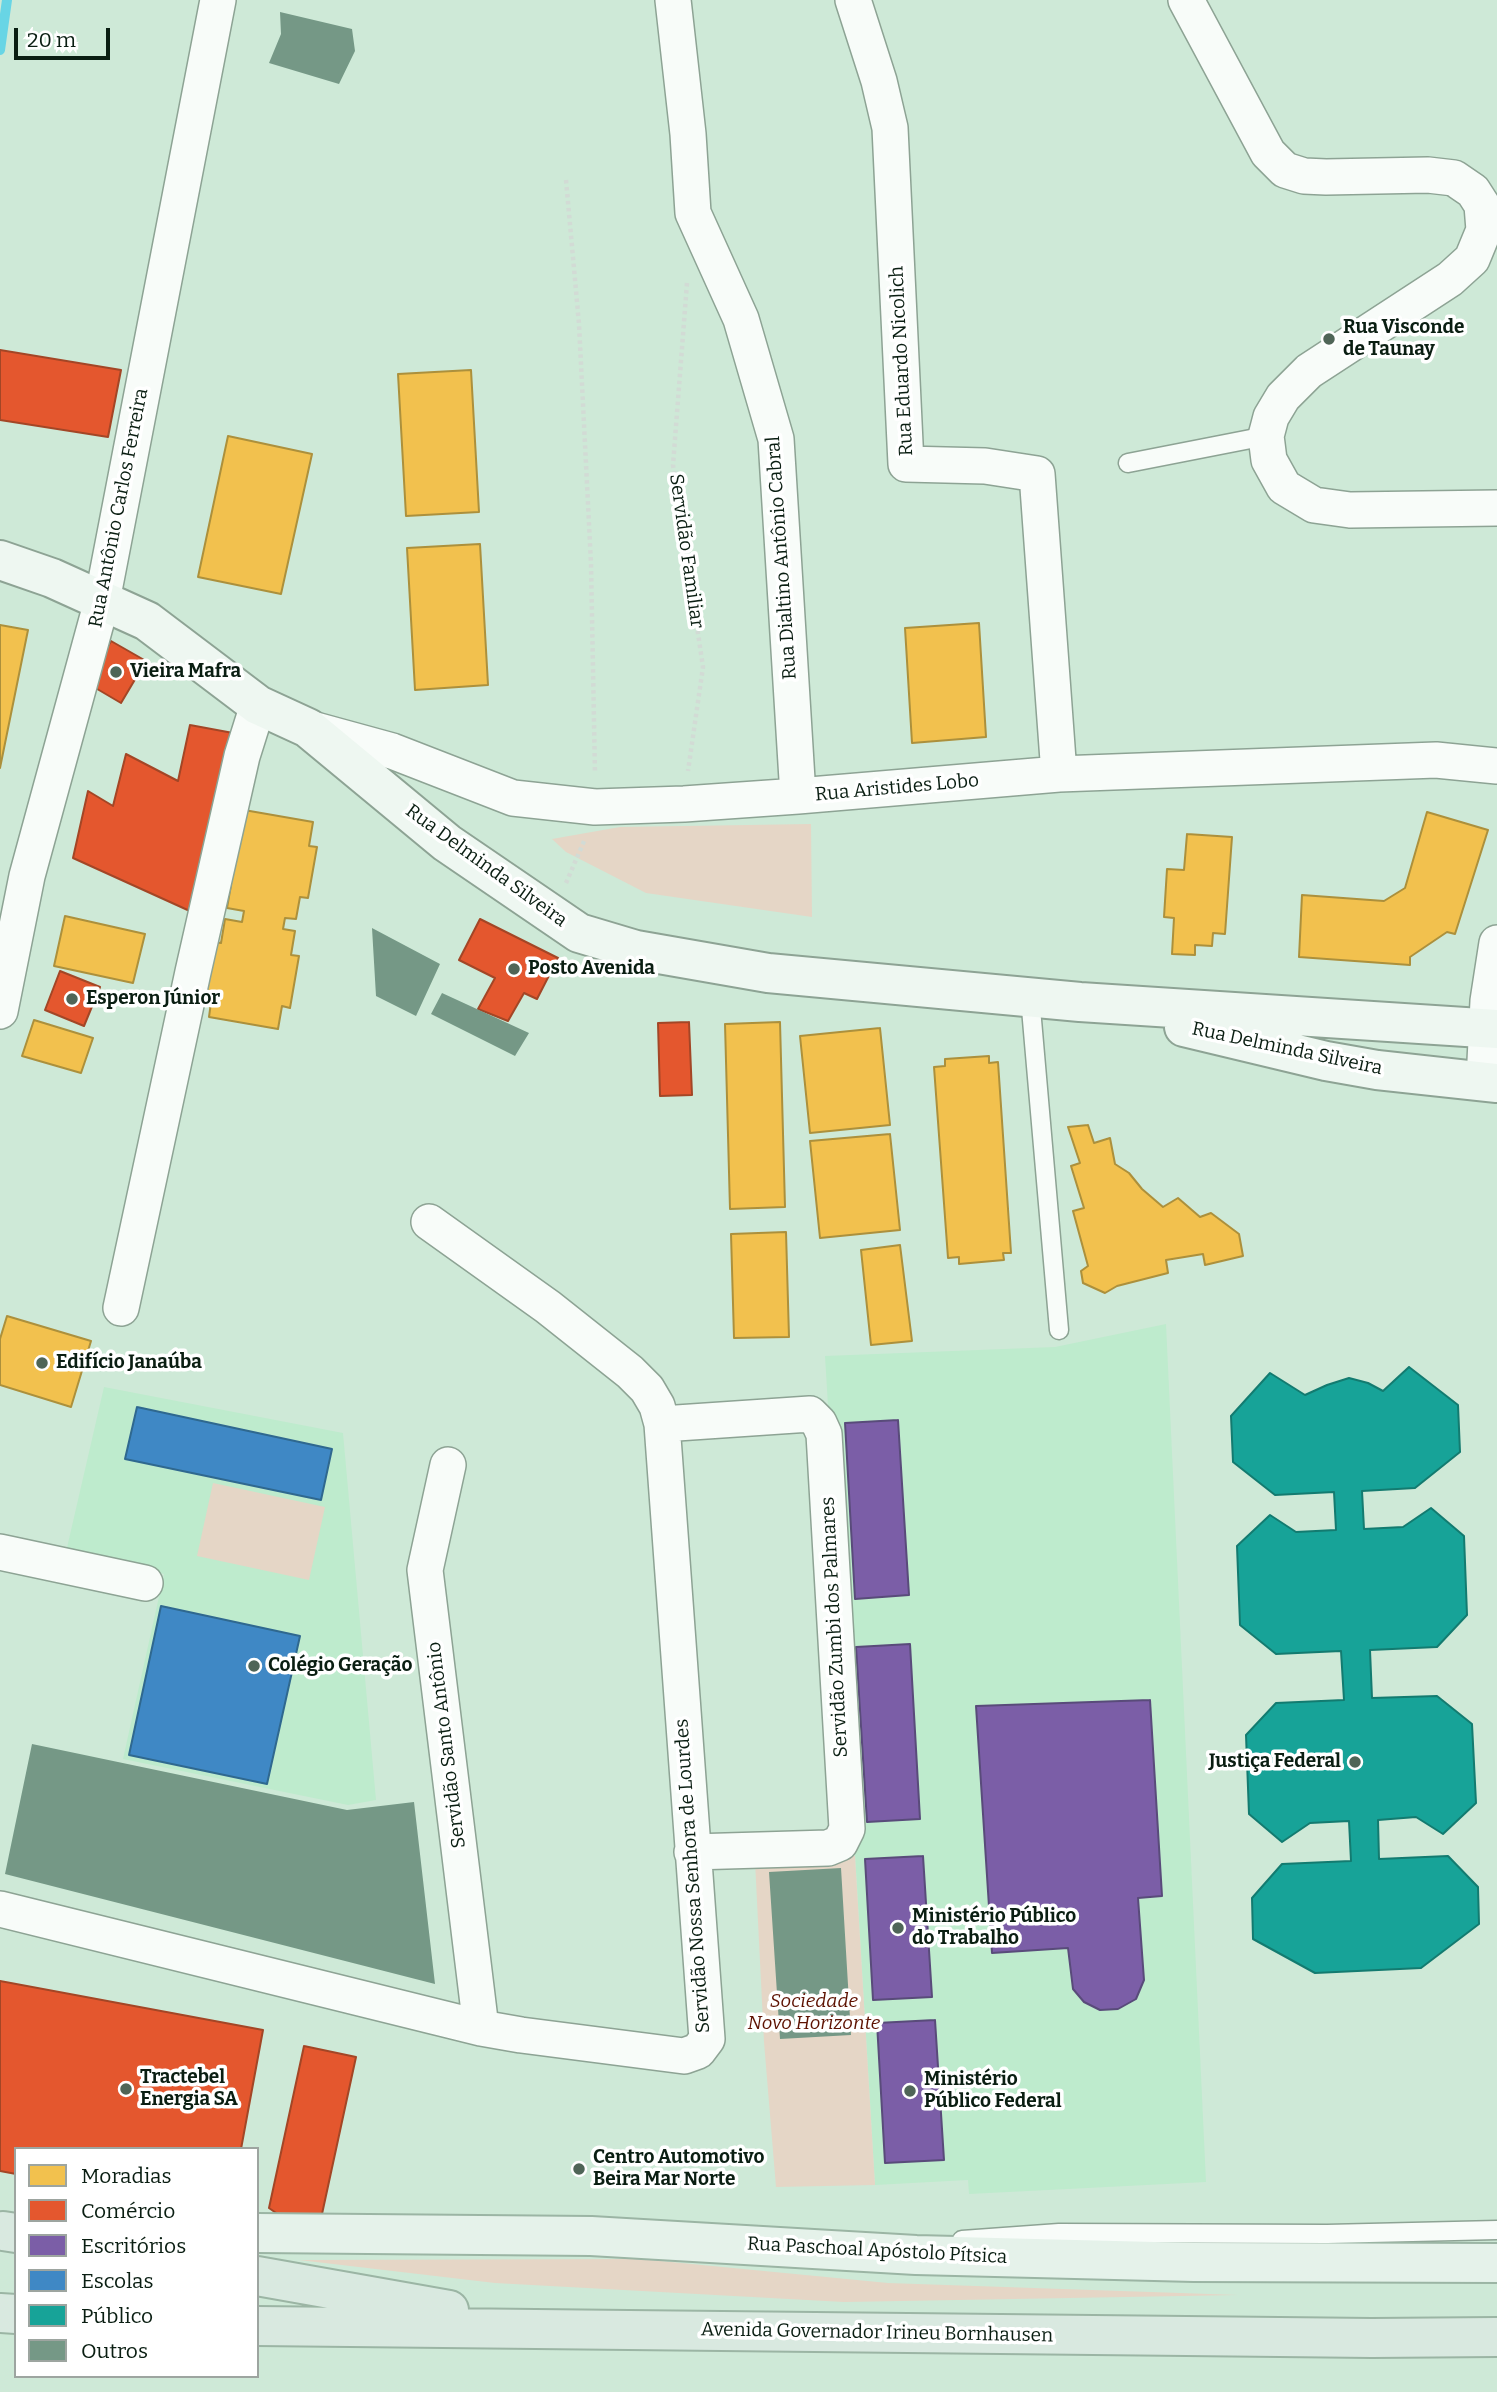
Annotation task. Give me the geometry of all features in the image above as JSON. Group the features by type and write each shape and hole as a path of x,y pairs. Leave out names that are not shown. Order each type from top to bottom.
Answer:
{"highway":[{"path":"259,2276 558,2329"},
{"name":"Avenida Governador Irineu Bornhausen","path":"259,2326 1372,2338 1497,2337"}],"main road":[{"name":"Rua Delminda Silveira","path":"0,560 52,578 147,621 258,705 308,729 447,844 579,933 636,950 768,974 1080,1002 1491,1029"},
{"name":"Rua Delminda Silveira","path":"1080,1002 1326,1061 1377,1070 1490,1082"},
{"name":"Rua Paschoal Apóstolo Pítsica","path":"259,2233 591,2236 916,2255 1194,2262 1497,2263"}],"street":[{"name":"Rua Antônio Carlos Ferreira","path":"0,1011 27,876 102,601 218,0"},
{"name":"Rua Dialtino Antônio Cabral","path":"673,0 688,134 693,212 741,319 776,439 798,796"},
{"name":"Rua Eduardo Nicolich","path":"853,0 879,81 890,128 906,464 985,466 1037,474 1059,774"},
{"path":"1185,0 1268,153 1285,170 1304,176 1428,174 1454,178 1490,202 1472,259 1450,279 1309,371 1283,397 1266,436 1269,460 1284,487 1314,505 1350,510 1497,508"},
{"path":"121,1308 242,756 258,705"},
{"name":"Rua Aristides Lobo","path":"308,729 392,751 513,798 597,806 684,804 1059,774 1436,760 1497,766"},
{"path":"1490,1082 1497,943"},
{"name":"Servidão Nossa Senhora de Lourdes","path":"0,1909 481,2028 684,2056 698,2050 706,2039 662,1424 657,1406 647,1389 630,1372 548,1307 429,1222"},
{"name":"Servidão Zumbi dos Palmares","path":"662,1424 810,1414 819,1423 824,1434 847,1829 841,1843 828,1848 692,1852"},
{"name":"Servidão Santo Antônio","path":"448,1465 425,1570 481,2028"},
{"path":"0,1552 145,1583"}],"lane":[{"path":"1128,463 1266,436"},
{"path":"1030,997 1059,1330"},
{"path":"916,2255 962,2239 1012,2235 1327,2234 1497,2230"}],"path":[{"path":"552,916 597,806 591,564 579,324 566,180"},
{"name":"Servidão Familiar","path":"684,804 703,667 673,465 688,279"}],"shaded area":[{"path":"1166,1324 1206,2182 969,2194 968,2180 875,2185 825,1356 1055,1347"},
{"name":"Colégio Geração","path":"104,1387 343,1433 376,1800 348,1805 123,1759 164,1574 66,1552"}],"green space":[{"path":"811,824 812,917 646,893 566,852 552,839 620,827"},
{"path":"213,1483 325,1507 309,1580 197,1556"},
{"name":"Sociedade Novo Horizonte","path":"855,1856 875,2185 776,2187 764,2042 755,1861"},
{"path":"640,2259 888,2283 1238,2295 844,2302 495,2283 299,2260"}],"building: Moradias":[{"path":"471,370 479,512 406,516 398,374"},
{"path":"228,436 312,454 281,594 198,577"},
{"path":"480,544 488,685 415,690 407,548"},
{"path":"979,623 986,737 912,743 905,628"},
{"path":"0,625 28,630 0,768"},
{"path":"244,810 313,822 309,846 317,847 308,898 300,897 296,919 285,918 283,929 295,931 291,955 299,956 290,1008 282,1006 278,1029 209,1017 212,995 206,994 214,942 221,943 225,919 242,922 244,911 227,908 231,885 224,884"},
{"path":"1427,812 1488,830 1455,934 1447,932 1410,957 1410,965 1299,957 1302,895 1384,901 1405,888"},
{"path":"1187,834 1232,837 1225,934 1213,933 1212,946 1195,945 1195,955 1172,954 1174,918 1164,917 1167,869 1184,870"},
{"path":"65,916 145,934 133,983 54,966"},
{"path":"34,1020 93,1038 81,1073 22,1056"},
{"path":"780,1022 785,1207 730,1209 725,1024"},
{"path":"880,1028 890,1125 810,1133 800,1036"},
{"path":"989,1056 989,1063 998,1062 1011,1253 1003,1253 1004,1260 959,1264 959,1257 948,1258 934,1067 945,1066 945,1059"},
{"path":"1088,1125 1094,1143 1110,1138 1115,1164 1129,1173 1142,1189 1163,1207 1178,1198 1200,1217 1211,1213 1239,1234 1243,1256 1205,1265 1203,1254 1166,1260 1168,1273 1117,1286 1105,1293 1083,1283 1081,1271 1088,1266 1073,1211 1084,1208 1071,1166 1080,1163 1068,1127"},
{"path":"890,1134 900,1230 820,1238 810,1141"},
{"path":"786,1232 789,1337 734,1338 731,1234"},
{"path":"900,1245 912,1341 871,1345 861,1250"},
{"name":"Edifício Janaúba","path":"7,1316 91,1341 71,1407 0,1385 0,1339"}],"building: Comércio":[{"path":"0,350 121,370 108,437 0,420"},
{"name":"Vieira Mafra","path":"111,641 146,661 121,703 87,683"},
{"path":"190,725 233,733 192,912 73,858 88,791 113,806 126,754 178,781"},
{"name":"Posto Avenida","path":"480,919 558,958 537,999 524,993 508,1021 478,1009 495,978 459,960"},
{"name":"Esperon Júnior","path":"60,971 100,987 84,1026 45,1010"},
{"path":"689,1022 692,1095 660,1096 658,1023"},
{"name":"Tractebel Energia SA","path":"0,1981 263,2030 241,2147 14,2147 14,2174 0,2171"},
{"path":"304,2046 356,2057 322,2214 293,2225 269,2208"}],"building: Escritórios":[{"path":"898,1420 909,1595 855,1599 845,1423"},
{"path":"910,1644 920,1819 867,1822 856,1647"},
{"path":"1150,1700 1162,1896 1138,1898 1144,1980 1136,1999 1118,2009 1100,2010 1084,2002 1073,1989 1068,1948 992,1953 976,1706"},
{"name":"Ministério Público do Trabalho","path":"923,1856 932,1997 873,2000 865,1859"},
{"name":"Ministério Público Federal","path":"935,2020 944,2160 885,2163 877,2023"}],"building: Escolas":[{"path":"137,1407 332,1449 321,1500 125,1459"},
{"path":"161,1606 300,1636 267,1784 129,1755"}],"building: Público":[{"path":"1409,1367 1458,1405 1460,1452 1415,1488 1362,1491 1364,1529 1403,1527 1431,1508 1464,1536 1467,1615 1437,1647 1370,1650 1372,1698 1437,1696 1472,1724 1476,1803 1443,1834 1416,1817 1378,1820 1379,1859 1448,1856 1478,1887 1479,1924 1421,1968 1315,1973 1253,1939 1252,1898 1282,1864 1351,1861 1349,1821 1310,1823 1282,1842 1249,1814 1246,1735 1276,1703 1344,1700 1341,1651 1276,1654 1240,1625 1237,1546 1270,1515 1296,1532 1336,1530 1334,1492 1275,1495 1233,1462 1231,1416 1270,1373 1305,1395 1349,1378 1368,1383 1383,1391"}],"building: Outros":[{"path":"280,12 352,29 355,51 339,84 269,63 281,34"},
{"path":"372,928 440,964 416,1016 376,996"},
{"path":"442,993 529,1033 515,1056 431,1014"},
{"path":"32,1744 347,1810 414,1802 435,1984 5,1874"},
{"path":"841,1868 851,2035 780,2039 769,1872"}],"waterway":[{"path":"0,50 7,0"}],"place":[{"name":"Rua Visconde de Taunay","path":"1329,339"},
{"name":"Vieira Mafra","path":"116,672"},
{"name":"Posto Avenida","path":"514,969"},
{"name":"Esperon Júnior","path":"72,999"},
{"name":"Edifício Janaúba","path":"42,1363"},
{"name":"Colégio Geração","path":"254,1666"},
{"name":"Justiça Federal","path":"1355,1762"},
{"name":"Ministério Público do Trabalho","path":"898,1928"},
{"name":"Tractebel Energia SA","path":"126,2089"},
{"name":"Ministério Público Federal","path":"910,2091"},
{"name":"Centro Automotivo Beira Mar Norte","path":"579,2169"}]}
